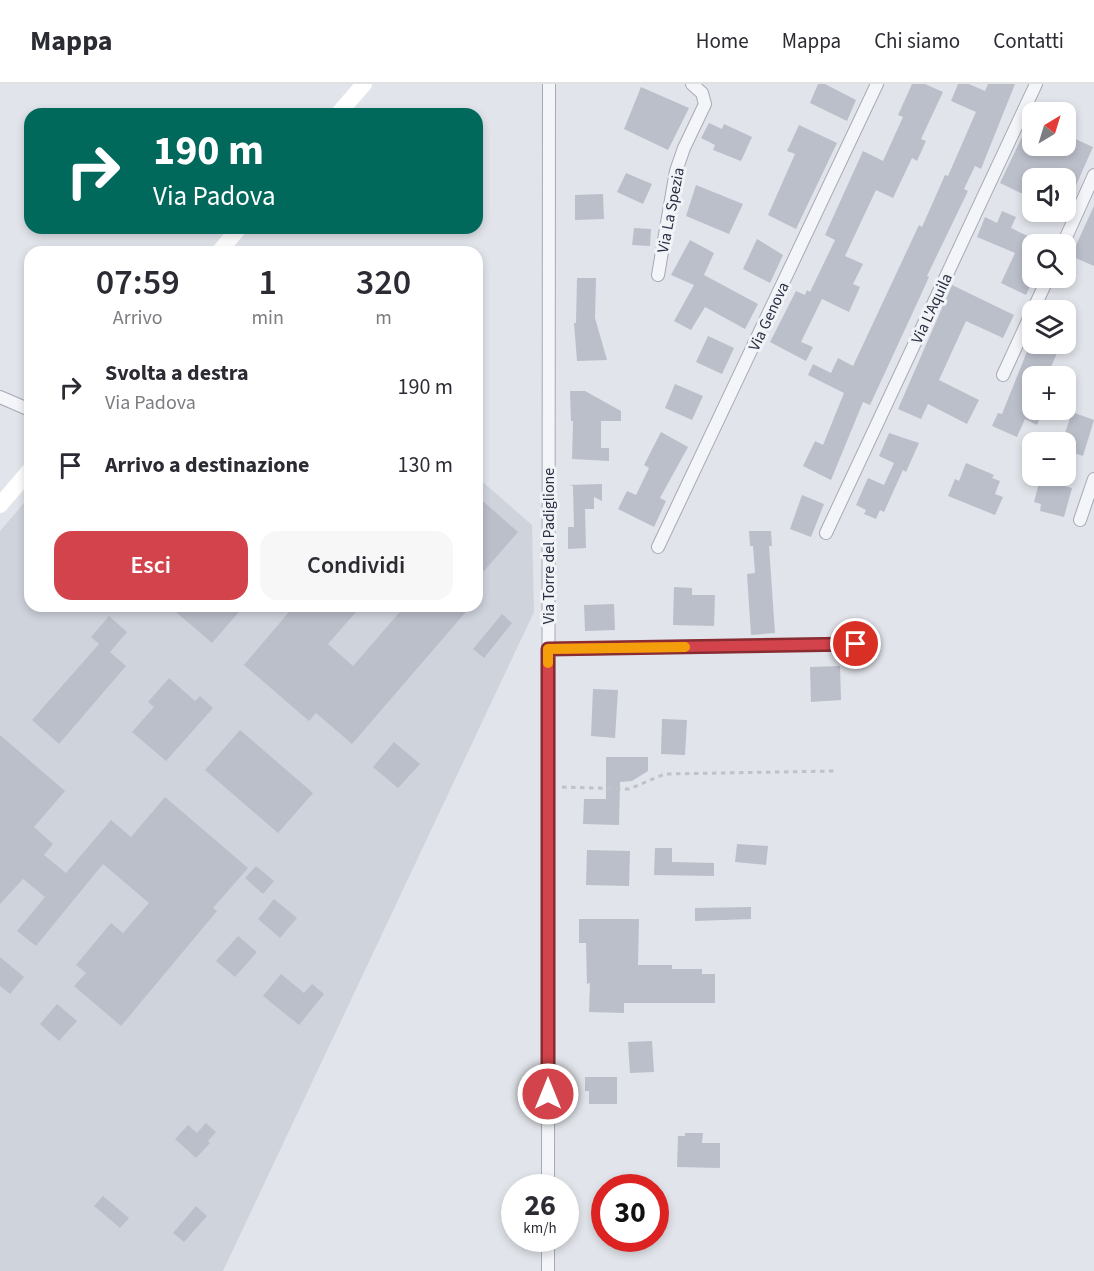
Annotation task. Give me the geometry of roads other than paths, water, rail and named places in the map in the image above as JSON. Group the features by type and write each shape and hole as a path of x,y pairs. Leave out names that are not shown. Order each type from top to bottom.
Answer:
{"street":[{"path":"343,108 364,84"},
{"name":"Via Torre del Padiglione","path":"548,1174 549,84"},
{"name":"Via La Spezia","path":"658,274 676,171 687,141 705,104 702,93 692,84"},
{"name":"Via Genova","path":"658,547 878,84"},
{"name":"Via L'Aquila","path":"826,533 1036,84"},
{"path":"1068,234 1094,176"},
{"path":"224,246 234,234"},
{"path":"1004,375 1022,334"},
{"path":"0,397 24,407"},
{"path":"0,505 24,477"},
{"path":"1080,520 1094,479"},
{"path":"548,649 856,644"},
{"path":"548,1252 548,1271"}]}
